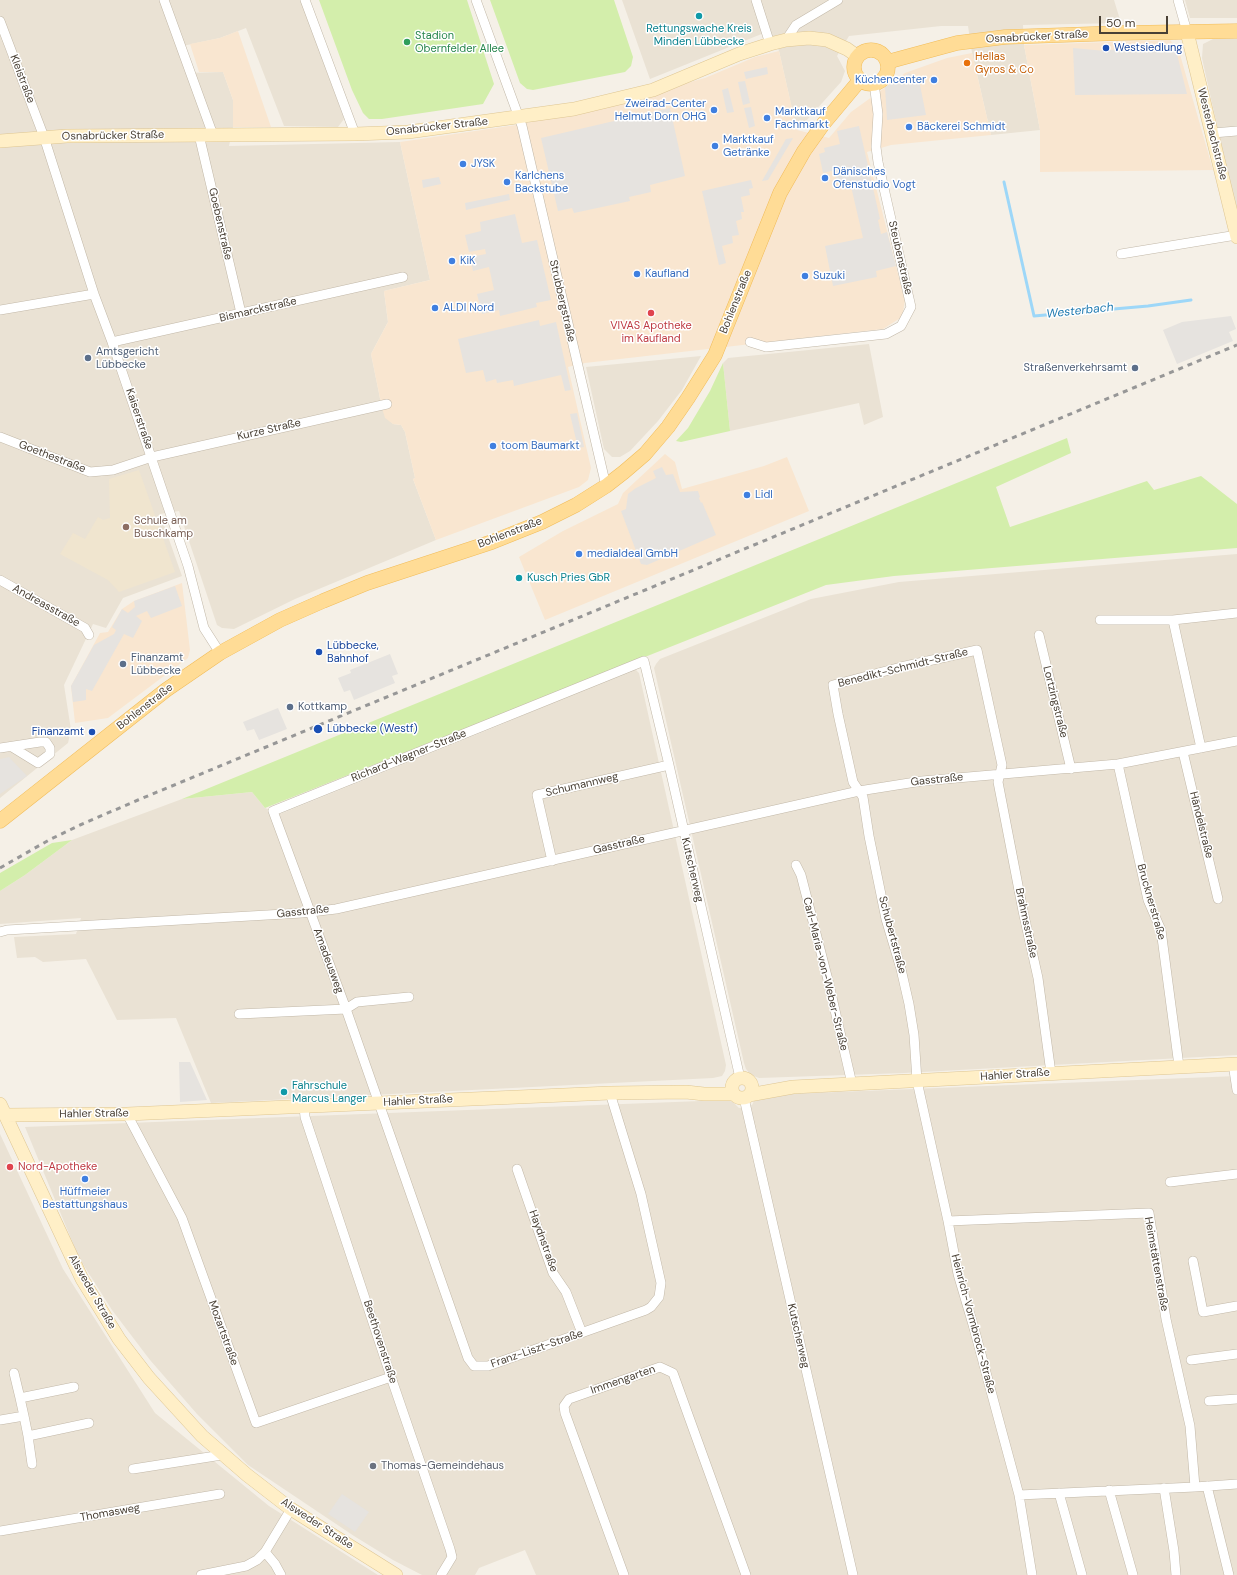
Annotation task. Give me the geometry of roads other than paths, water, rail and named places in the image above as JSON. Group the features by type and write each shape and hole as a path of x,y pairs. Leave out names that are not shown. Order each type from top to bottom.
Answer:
{"main road":[{"name":"Osnabrücker Straße","path":"887,62 957,43 978,40 1075,34 1237,32"},
{"path":"866,50 876,50 881,53 887,62 888,67 885,76 874,83 864,83 854,71 854,61 857,56 866,50"},
{"name":"Bohlenstraße","path":"0,821 166,690 220,653 280,620 323,600 367,583 492,542 542,522 576,505 606,486 645,454 668,427 715,355 780,193 824,123 860,80"}],"street":[{"path":"164,0 213,135"},
{"path":"305,0 355,134"},
{"name":"Strubbergstraße","path":"476,0 519,117 606,486"},
{"path":"756,0 770,44"},
{"path":"786,40 796,25 838,0"},
{"path":"1178,0 1187,32"},
{"name":"Kleistraße","path":"0,21 44,138"},
{"name":"Westerbachstraße","path":"1121,254 1237,236 1213,133 1187,32"},
{"name":"Osnabrücker Straße","path":"0,142 44,138 408,132 574,109 653,90 739,54 786,40 809,38 827,40 847,49 857,56"},
{"name":"Steubenstraße","path":"750,342 766,347 886,334 901,326 911,307 878,162 876,147 878,114 874,83"},
{"path":"1213,133 1237,131"},
{"name":"Goebenstraße","path":"200,135 241,313"},
{"name":"Kaiserstraße","path":"44,138 94,294 152,457 188,566 204,628 220,653"},
{"name":"Bismarckstraße","path":"112,342 403,277"},
{"path":"0,310 94,294"},
{"name":"Kurze Straße","path":"152,457 386,404"},
{"name":"Goethestraße","path":"0,437 90,472 113,470 152,457"},
{"name":"Andreasstraße","path":"0,580 85,628 89,635"},
{"path":"1100,620 1173,620 1237,614"},
{"path":"1173,620 1201,748"},
{"name":"Lortzingstraße","path":"1039,635 1072,769"},
{"name":"Benedikt-Schmidt-Straße","path":"859,791 853,782 833,684 977,650 1002,765 999,775"},
{"name":"Kutscherweg","path":"644,661 670,765 683,830 853,1575"},
{"name":"Richard-Wagner-Straße","path":"310,912 273,811 644,661"},
{"name":"Gasstraße","path":"0,932 310,912 368,902 859,791 922,781 1118,764 1237,741"},
{"path":"0,748 12,747"},
{"name":"Händelstraße","path":"1183,752 1218,899"},
{"name":"Brucknerstraße","path":"1118,764 1148,900 1161,930 1179,1066"},
{"name":"Schumannweg","path":"552,861 537,795 670,765"},
{"name":"Brahmsstraße","path":"999,775 998,782 1023,911 1038,978 1051,1072"},
{"name":"Schubertstraße","path":"859,791 863,797 869,836 886,919 901,969 909,1004 914,1035 917,1081"},
{"name":"Carl-Maria-von-Weber-Straße","path":"796,865 801,875 852,1084"},
{"name":"Amadeusweg","path":"310,912 346,1009 378,1103"},
{"name":"Amadeusweg","path":"346,1009 356,1002 409,996"},
{"path":"239,1014 346,1009"},
{"path":"1235,1064 1237,1090"},
{"name":"Hahler Straße","path":"2,1112 127,1114 610,1093 686,1092 704,1094 742,1089 917,1081 1051,1072 1235,1064"},
{"name":"Heinrich-Vormbrock-Straße","path":"917,1081 948,1221 958,1274 1019,1495 1032,1575"},
{"name":"Franz-Liszt-Straße","path":"378,1103 468,1358 474,1366 488,1366 646,1310 656,1302 661,1291 661,1283 640,1194 610,1093"},
{"name":"Beethovenstraße","path":"304,1107 305,1117 391,1377 450,1549 452,1557 441,1575"},
{"name":"Alsweder Straße","path":"2,1112 82,1279 119,1339 149,1378 182,1415 222,1454 292,1509 396,1575"},
{"name":"Mozartstraße","path":"127,1114 182,1218 256,1423 391,1377"},
{"name":"Haydnstraße","path":"517,1169 553,1272 566,1292 582,1333"},
{"path":"1170,1182 1237,1174"},
{"name":"Heimstättenstraße","path":"948,1221 1149,1213 1166,1319 1190,1426 1195,1487"},
{"path":"1193,1261 1203,1312 1237,1306"},
{"path":"1191,1360 1237,1354"},
{"name":"Immengarten","path":"624,1575 565,1413 564,1406 569,1399 660,1367 673,1373 746,1575"},
{"path":"14,1373 28,1436 32,1464"},
{"path":"20,1398 74,1387"},
{"path":"1209,1401 1237,1399"},
{"path":"0,1420 24,1416"},
{"path":"28,1436 89,1423"},
{"path":"133,1469 222,1454"},
{"path":"1019,1495 1237,1484"},
{"path":"1207,1486 1229,1575"},
{"path":"1164,1488 1174,1551 1176,1575"},
{"path":"1109,1490 1133,1575"},
{"path":"1059,1493 1082,1575"},
{"name":"Thomasweg","path":"0,1531 220,1494"},
{"path":"202,1575 246,1566 257,1560 264,1552 292,1509"},
{"path":"264,1552 275,1564 281,1575"}],"waterway":[{"name":"Westerbach","path":"1004,182 1034,316 1148,306 1191,300"}],"railway":[{"path":"0,868 49,840 138,800 1237,345"}],"place":[{"name":"Rettungswache Kreis Minden Lübbecke","path":"699,16"},
{"name":"Stadion Obernfelder Allee","path":"407,42"},
{"name":"Westsiedlung","path":"1106,48"},
{"name":"Hellas Gyros & Co","path":"967,63"},
{"name":"Küchencenter","path":"934,80"},
{"name":"Zweirad-Center Helmut Dorn OHG","path":"714,110"},
{"name":"Marktkauf Fachmarkt","path":"767,118"},
{"name":"Bäckerei Schmidt","path":"909,127"},
{"name":"Marktkauf Getränke","path":"715,146"},
{"name":"JYSK","path":"463,164"},
{"name":"Dänisches Ofenstudio Vogt","path":"825,178"},
{"name":"Karlchens Backstube","path":"507,182"},
{"name":"KiK","path":"452,261"},
{"name":"Kaufland","path":"637,274"},
{"name":"Suzuki","path":"805,276"},
{"name":"ALDI Nord","path":"435,308"},
{"name":"VIVAS Apotheke im Kaufland","path":"651,313"},
{"name":"Amtsgericht Lübbecke","path":"88,358"},
{"name":"Straßenverkehrsamt","path":"1135,368"},
{"name":"toom Baumarkt","path":"493,446"},
{"name":"Lidl","path":"747,495"},
{"name":"Schule am Buschkamp","path":"126,527"},
{"name":"medialdeal GmbH","path":"579,554"},
{"name":"Kusch Pries GbR","path":"519,578"},
{"name":"Lübbecke, Bahnhof","path":"319,652"},
{"name":"Finanzamt Lübbecke","path":"123,664"},
{"name":"Kottkamp","path":"290,707"},
{"name":"Lübbecke (Westf)","path":"318,729"},
{"name":"Finanzamt","path":"92,732"},
{"name":"Fahrschule Marcus Langer","path":"284,1092"},
{"name":"Nord-Apotheke","path":"10,1167"},
{"name":"Hüffmeier Bestattungshaus","path":"85,1179"},
{"name":"Thomas-Gemeindehaus","path":"373,1466"}]}
